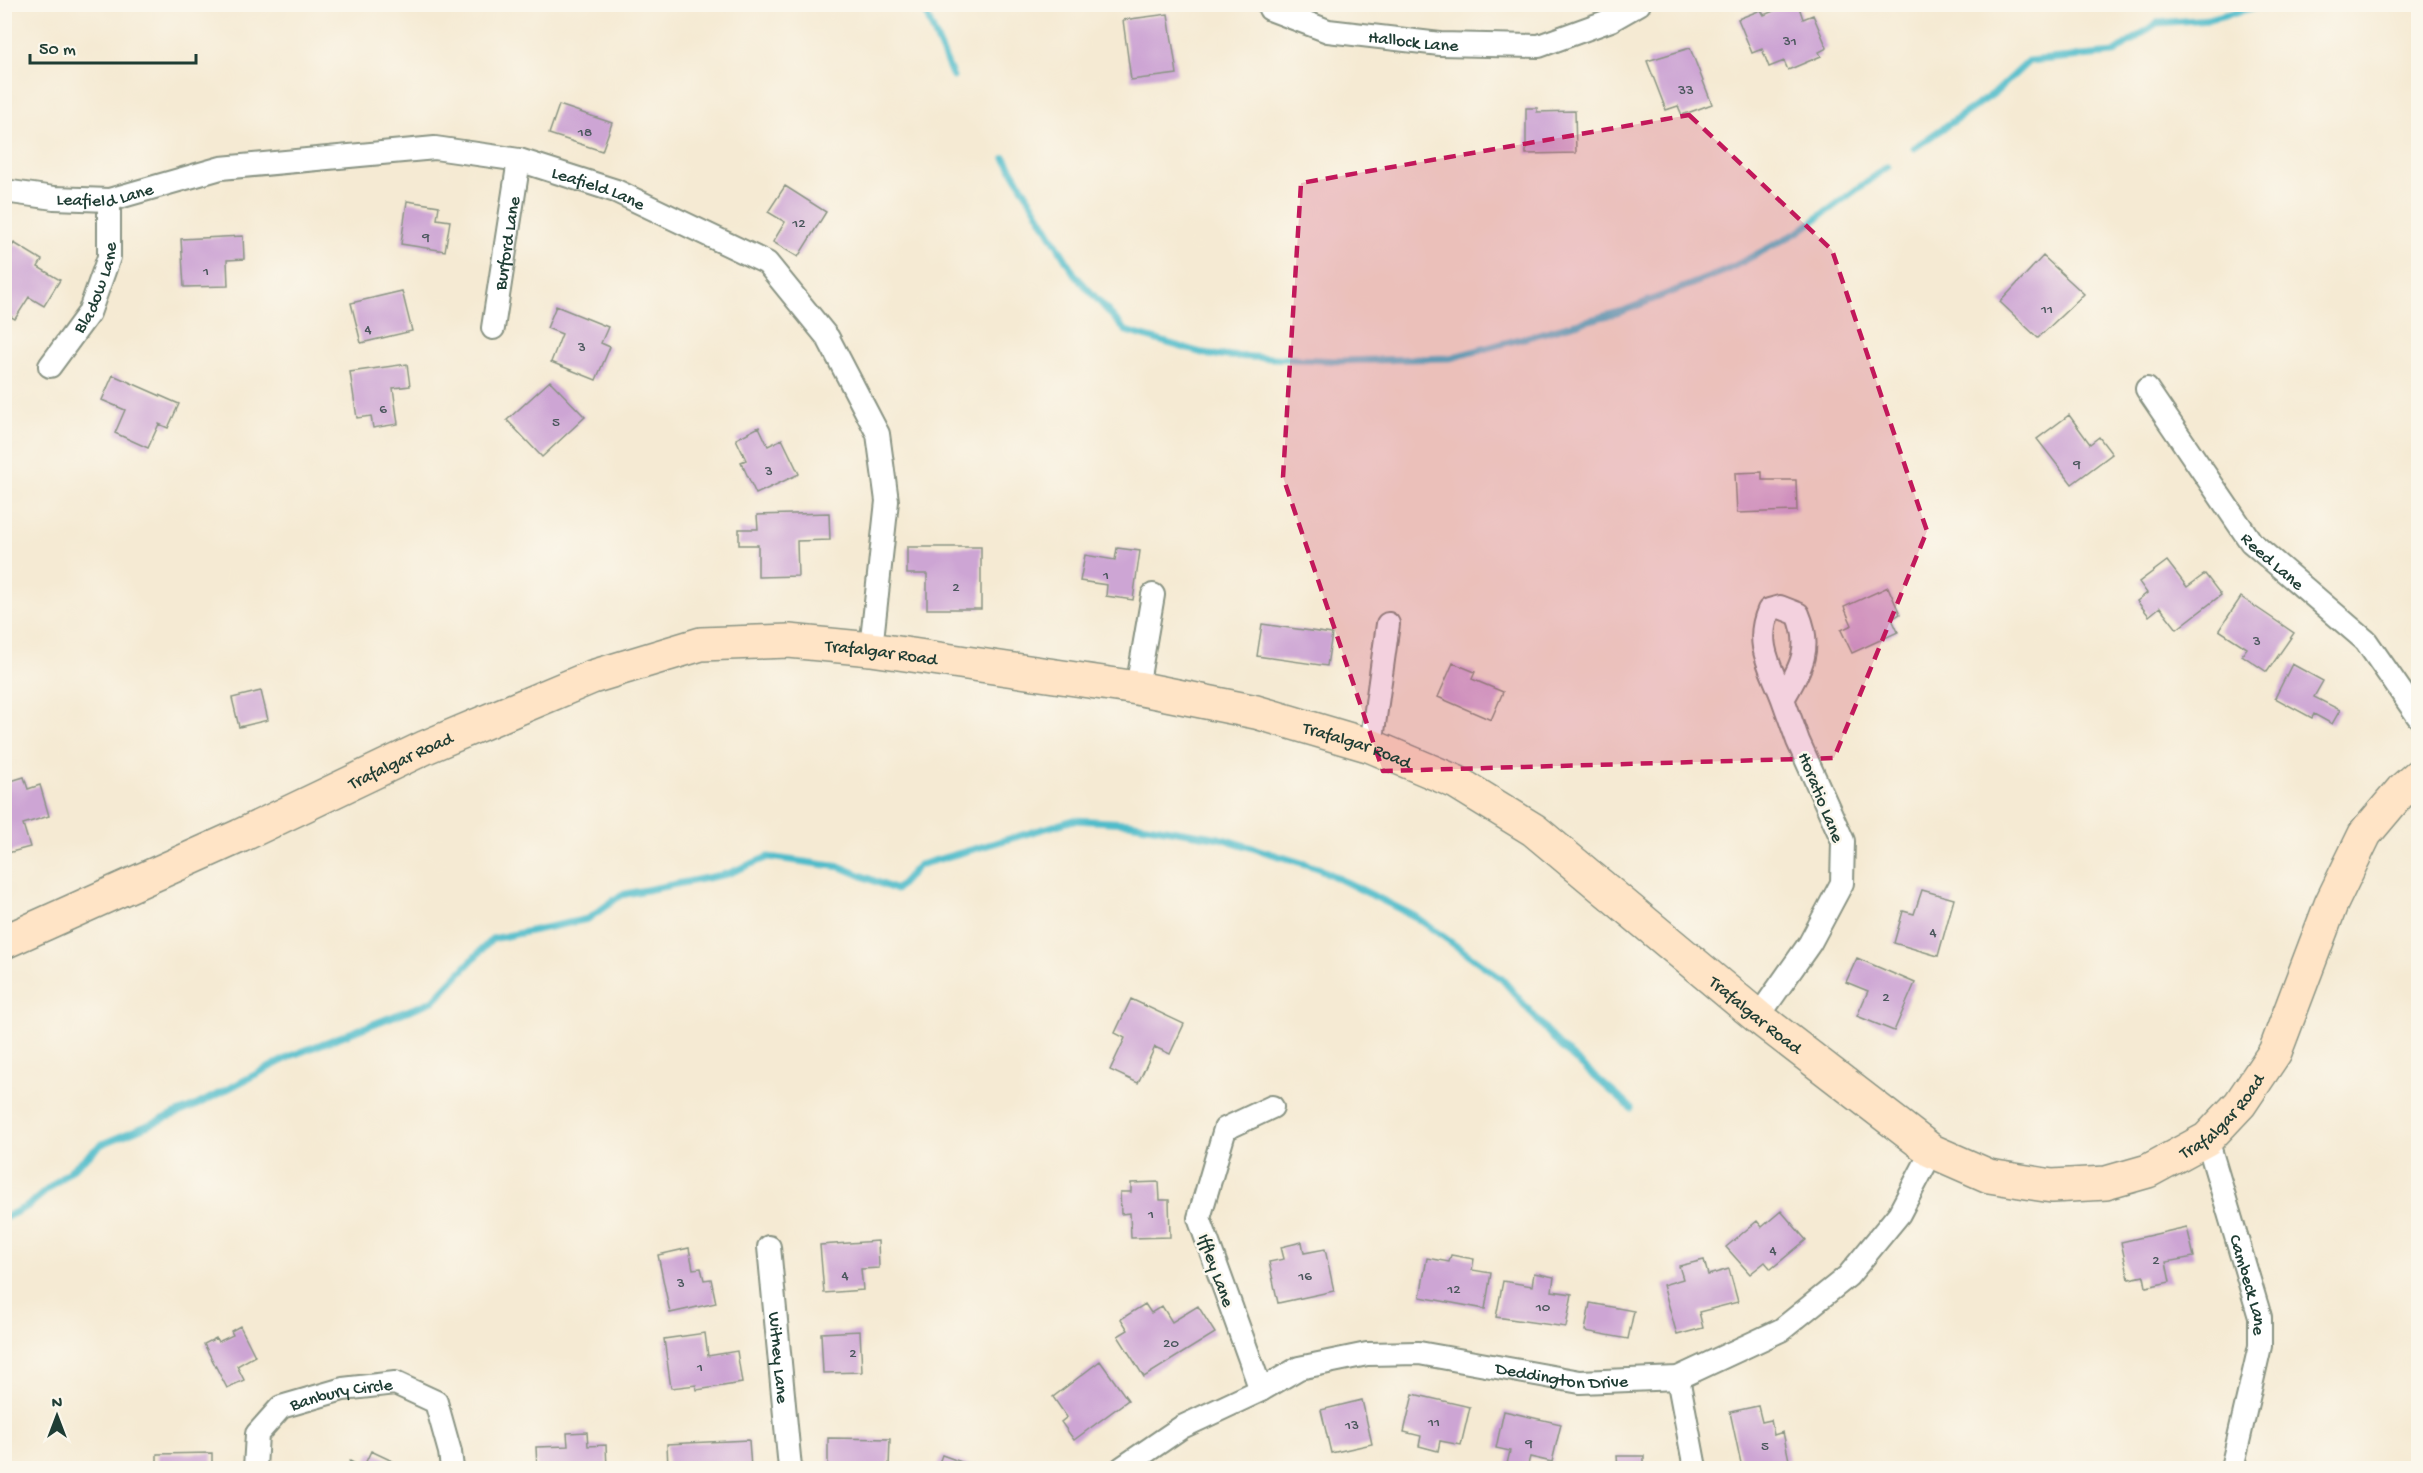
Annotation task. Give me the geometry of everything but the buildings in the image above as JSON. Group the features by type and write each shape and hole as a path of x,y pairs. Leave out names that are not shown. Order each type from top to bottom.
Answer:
{"street":[{"name":"Hallock Lane","path":"1270,9 1329,31 1440,44 1539,46 1611,20 1639,4"},
{"name":"Leafield Lane","path":"4,191 54,198 109,200 221,168 435,148 519,160 616,191 767,263 828,338 878,434 887,501 870,649"},
{"name":"Burford Lane","path":"493,328 519,160"},
{"name":"Bladow Lane","path":"50,366 89,313 109,257 109,200"},
{"name":"Reed Lane","path":"2146,389 2251,542 2366,641 2418,716"},
{"path":"1137,688 1153,595"},
{"path":"1371,746 1388,624"},
{"name":"Trafalgar Road","path":"4,942 240,836 426,747 592,677 701,644 789,641 870,649 1137,688 1256,712 1371,746 1456,782 1534,830 1758,1017 1932,1151 1989,1176 2052,1186 2106,1183 2148,1171 2207,1139 2240,1104 2275,1053 2331,903 2365,834 2402,790 2418,776"},
{"name":"Horatio Lane","path":"1758,1017 1810,943 1842,883 1843,841 1798,741 1784,699"},
{"name":"Iffley Lane","path":"1261,1390 1199,1218 1225,1129 1272,1107"},
{"name":"Cambeck Lane","path":"2207,1139 2260,1317 2260,1346 2232,1468"},
{"name":"Deddington Drive","path":"1122,1468 1182,1427 1261,1390 1299,1368 1367,1354 1419,1353 1580,1382 1678,1378 1781,1330 1848,1276 1899,1214 1932,1151"},
{"name":"Witney Lane","path":"769,1247 790,1468"},
{"path":"1678,1378 1695,1468"},
{"name":"Banbury Circle","path":"255,1468 257,1434 281,1407 343,1389 395,1383 436,1402 450,1452 452,1468"}],"highlighted area":[{"path":"1689,115 1832,250 1927,531 1834,758 1383,771 1283,477 1301,183"}],"waterway":[{"path":"922,4 953,77"},
{"path":"1914,148 1996,92 2029,61 2114,53 2157,23 2209,19 2267,4"},
{"path":"1005,158 1075,275 1126,331 1209,355 1339,361 1450,358 1623,311 1725,271 1800,231 1887,167"},
{"path":"4,1218 28,1206 102,1144 195,1106 293,1055 433,1001 492,939 588,919 621,895 727,874 768,857 841,867 896,890 919,865 1074,820 1128,823 1220,838 1318,868 1416,917 1502,979 1560,1046 1631,1108"}]}
